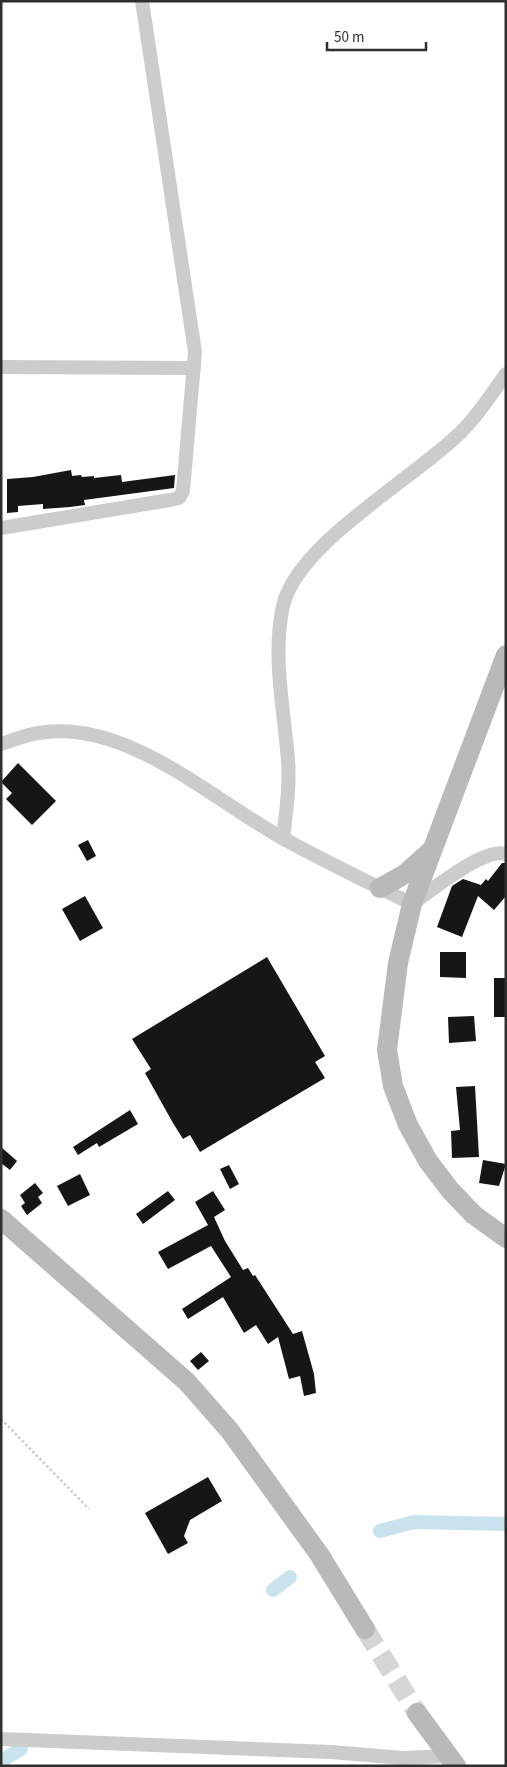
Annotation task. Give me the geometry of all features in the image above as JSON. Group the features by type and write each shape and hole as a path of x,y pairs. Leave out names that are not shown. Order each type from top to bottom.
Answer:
{"main road":[{"path":"506,655 436,847 412,904 398,963 387,1050 393,1086 408,1125 428,1161 450,1190 474,1215 506,1238"},
{"path":"380,888 405,874 436,847"},
{"path":"1,1219 187,1382 230,1431 314,1547 365,1629"},
{"path":"417,1713 452,1761"}],"street":[{"path":"1,528 179,498 184,491 195,352 142,1"},
{"path":"1,367 194,368"},
{"path":"283,839 288,788 288,762 279,673 278,635 283,604 292,582 314,556 354,518 411,475 462,431 506,374"},
{"path":"1,744 38,733 70,732 98,736 125,745 155,760 283,839 412,904 457,873 491,854 499,852 506,854"},
{"path":"1,1739 322,1752 452,1761"}],"path":[{"path":"1,1420 89,1510"}],"building":[{"path":"71,470 72,476 81,475 82,477 94,476 94,478 121,475 122,482 175,475 174,488 84,500 85,505 70,507 43,509 43,504 18,506 18,512 7,513 7,479 33,477"},
{"path":"18,763 56,801 32,825 6,799 12,793 1,782"},
{"path":"88,840 96,856 87,861 78,845"},
{"path":"502,863 506,863 506,896 494,910 478,896 462,937 437,927 452,886 463,879 481,885 486,879 488,881"},
{"path":"85,896 103,928 80,941 62,909"},
{"path":"440,952 466,952 466,978 440,977"},
{"path":"267,957 325,1056 315,1062 325,1078 200,1152 190,1135 183,1139 173,1123 145,1073 151,1069 132,1039"},
{"path":"494,978 506,978 506,1017 494,1017"},
{"path":"474,1016 476,1041 449,1043 448,1017"},
{"path":"475,1086 479,1157 452,1158 451,1131 460,1130 456,1087"},
{"path":"130,1110 138,1124 99,1147 97,1143 78,1155 73,1147"},
{"path":"1,1147 17,1161 10,1170 1,1163"},
{"path":"483,1160 506,1164 499,1186 479,1183"},
{"path":"229,1165 239,1184 230,1189 220,1169"},
{"path":"80,1174 90,1195 68,1206 57,1186"},
{"path":"35,1183 43,1193 38,1197 42,1203 27,1215 21,1206 25,1203 20,1195"},
{"path":"168,1191 175,1200 143,1224 136,1214"},
{"path":"213,1191 225,1210 214,1217 225,1241 243,1270 248,1268 253,1276 255,1275 293,1334 302,1331 314,1374 316,1393 304,1396 300,1376 289,1379 278,1337 268,1344 256,1325 244,1333 223,1297 188,1319 182,1309 231,1277 211,1246 168,1269 158,1252 208,1225 195,1202"},
{"path":"201,1352 209,1361 198,1370 190,1361"},
{"path":"208,1477 222,1501 190,1520 184,1536 188,1543 168,1554 145,1513"}],"waterway":[{"path":"380,1531 414,1522 506,1524"},
{"path":"273,1590 290,1577"},
{"path":"1,1761 21,1749"}],"tunnel":[{"path":"365,1629 417,1713"}]}
